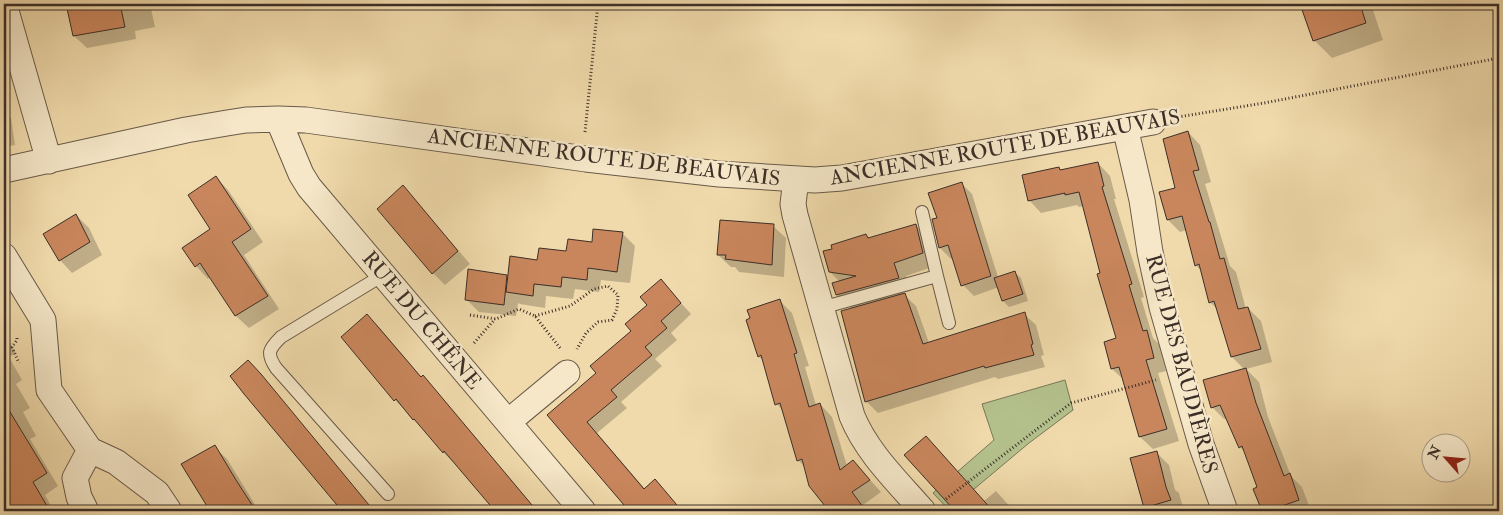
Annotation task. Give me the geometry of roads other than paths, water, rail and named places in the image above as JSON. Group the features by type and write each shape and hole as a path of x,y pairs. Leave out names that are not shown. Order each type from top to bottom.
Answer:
{"street":[{"path":"4,4 49,161"},
{"name":"ANCIENNE ROUTE DE BEAUVAIS","path":"4,170 186,130 246,120 278,119 306,120 586,159 719,174 815,180 842,178 1153,122"},
{"name":"RUE DU CHÊNE","path":"278,119 301,174 309,187 584,511"},
{"name":"RUE DES BAUDIÈRES","path":"1125,127 1142,200 1150,252 1162,307 1201,444 1224,511"},
{"path":"796,179 793,204 795,215 852,416 869,448 932,507"},
{"path":"4,256 43,320 49,390 90,450 116,462 157,493 169,511"},
{"path":"508,422 567,359"},
{"path":"86,511 79,497 75,478 90,450"}],"lane":[{"path":"922,212 936,276 949,323"},
{"path":"383,275 281,337 274,344 269,356 276,368 388,494"},
{"path":"821,308 936,276"}]}
